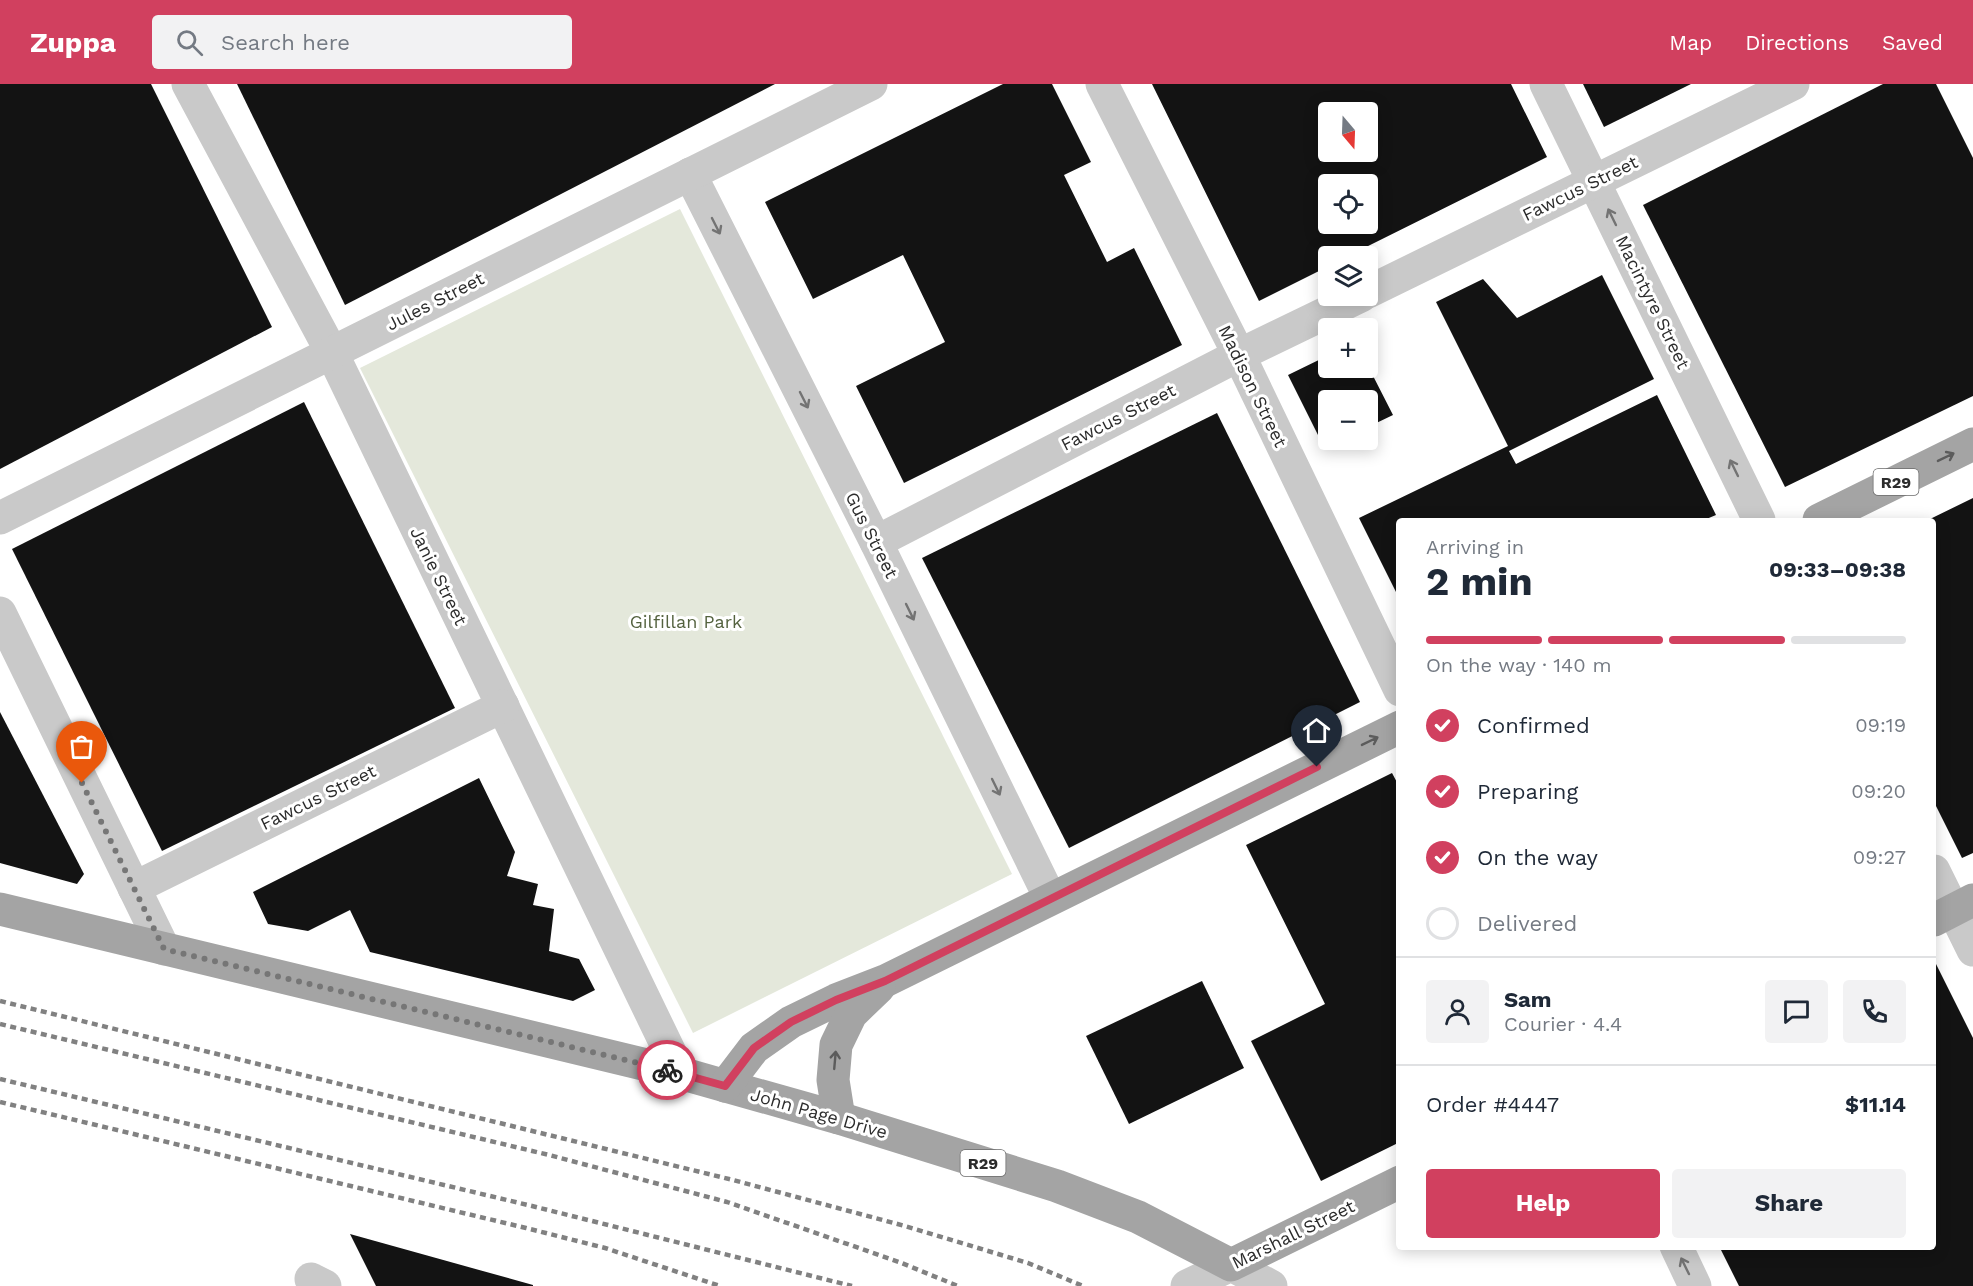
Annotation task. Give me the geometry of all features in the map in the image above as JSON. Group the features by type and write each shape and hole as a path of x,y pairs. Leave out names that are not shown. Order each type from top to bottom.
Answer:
{"main road":[{"name":"R29","path":"1823,518 1973,444"},
{"path":"725,1086 754,1048 791,1022 836,1000 885,981 1396,729"},
{"name":"John Page Drive","path":"0,909 680,1074 839,1118 1057,1186 1138,1218 1231,1265"},
{"path":"839,1118 833,1080 836,1045 851,1014 885,981"},
{"name":"Marshall Street","path":"1231,1265 1396,1184"}],"street":[{"name":"Janie Street","path":"188,84 332,353 680,1074"},
{"name":"Jules Street","path":"0,518 871,84"},
{"name":"Madison Street","path":"1102,84 1239,355 1396,682"},
{"name":"Macintyre Street","path":"1546,84 1758,518"},
{"name":"Fawcus Street","path":"1378,287 1793,84"},
{"name":"Gus Street","path":"690,174 876,542 1050,898"},
{"name":"Fawcus Street","path":"876,542 1239,355 1340,306"},
{"path":"0,613 164,949"},
{"name":"Fawcus Street","path":"134,888 502,706"},
{"path":"1936,875 1973,950"},
{"path":"1678,1250 1695,1286"},
{"name":"Marshall Street","path":"1187,1286 1231,1265"},
{"name":"John Page Drive","path":"1231,1265 1271,1286"}],"green space":[{"name":"Gilfillan Park","path":"680,209 1012,874 693,1033 360,368"}],"building":[{"path":"0,84 151,84 272,327 0,469"},
{"path":"237,84 775,84 345,305"},
{"path":"1003,84 1052,84 1091,162 1064,175 1107,262 1134,248 1182,345 904,483 856,386 945,342 903,255 813,299 765,202"},
{"path":"1152,84 1511,84 1547,157 1368,246 1318,246 1318,272 1259,301"},
{"path":"1583,84 1691,84 1604,127"},
{"path":"1883,84 1936,84 1973,158 1973,396 1785,487 1643,205"},
{"path":"1602,275 1654,379 1509,451 1516,464 1657,395 1716,515 1709,518 1396,518 1396,592 1359,518 1508,446 1436,302 1483,279 1517,318"},
{"path":"1318,360 1318,378 1374,378 1393,415 1378,422 1378,390 1318,390 1318,435 1288,375"},
{"path":"304,402 455,708 162,851 12,549"},
{"path":"1217,413 1360,702 1069,848 922,558"},
{"path":"1973,498 1973,853 1962,858 1936,806 1936,518 1932,518"},
{"path":"0,712 84,874 77,884 0,863"},
{"path":"1392,773 1396,780 1396,1144 1321,1181 1251,1041 1325,1004 1246,845"},
{"path":"479,778 515,852 507,876 538,884 533,905 554,909 549,951 579,959 595,990 573,1001 370,952 350,910 308,931 268,924 253,892"},
{"path":"1936,964 1973,1038 1973,1286 1739,1286 1721,1250 1936,1250"},
{"path":"1202,981 1244,1068 1129,1124 1086,1036"},
{"path":"350,1234 533,1285 533,1286 376,1286"}],"railway":[{"path":"0,1001 733,1180 905,1226 1028,1263 1083,1286"},
{"path":"0,1024 549,1155 727,1202 899,1262 958,1286"},
{"path":"0,1079 532,1206 852,1286"},
{"path":"0,1102 605,1248 720,1286"}],"way so far":[{"path":"82,783 164,949 667,1070"}],"route":[{"path":"667,1070 725,1086 754,1048 791,1022 836,1000 885,981 1317,767"}]}
